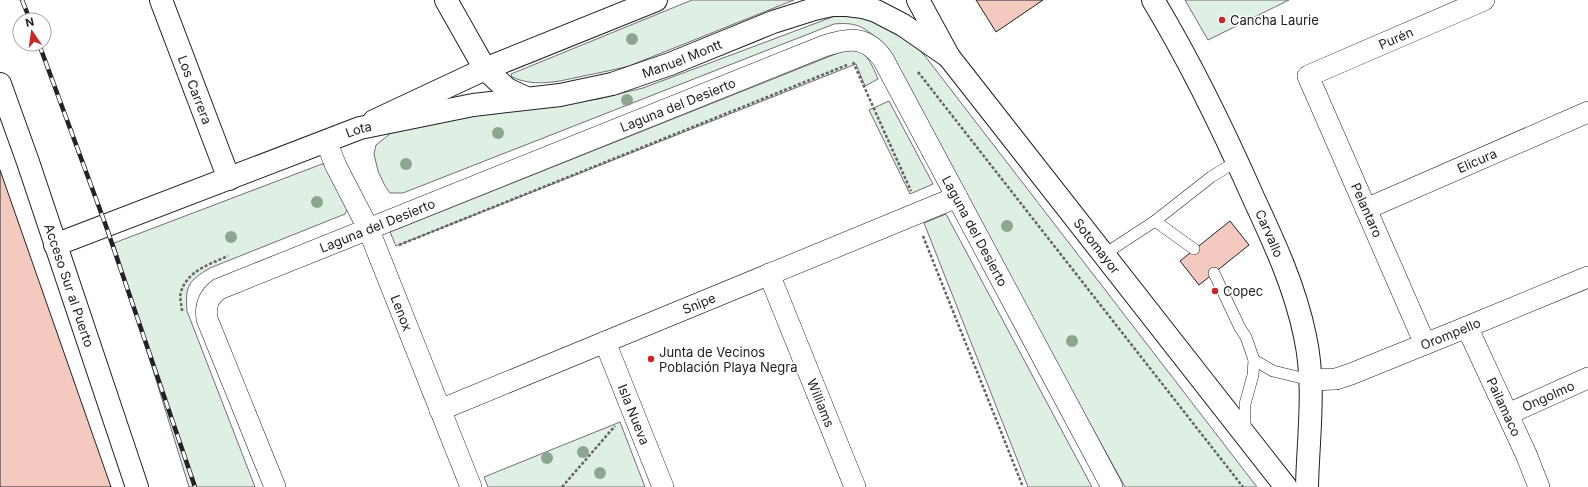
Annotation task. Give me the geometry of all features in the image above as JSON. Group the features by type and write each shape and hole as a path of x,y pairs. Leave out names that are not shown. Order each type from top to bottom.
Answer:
{"main road":[{"name":"Los Carrera","path":"161,0 229,179"},
{"path":"446,0 485,69 507,89 526,98"},
{"name":"Lota","path":"55,245 360,128 485,69 656,0"},
{"name":"Sotomayor","path":"918,0 949,57 1286,487"},
{"name":"Carvallo","path":"1153,0 1193,71 1237,161 1279,254 1290,285 1305,336 1310,380 1311,403 1307,487"},
{"name":"Manuel Montt","path":"360,128 473,105 560,95 612,84 670,64 793,15 832,5 863,7 889,17 949,57"},
{"name":"Acceso Sur al Puerto","path":"0,84 137,487"}],"street":[{"name":"Purén","path":"1308,76 1484,0"},
{"name":"Laguna del Desierto","path":"275,487 206,312 207,304 210,298 219,289 824,46 850,39 869,44 884,59 1112,487"},
{"name":"Pelantaro","path":"1308,76 1425,344"},
{"name":"Elicura","path":"1366,209 1588,112"},
{"name":"Lenox","path":"326,141 336,166 368,228 471,487"},
{"name":"Snipe","path":"440,410 957,197"},
{"name":"Williams","path":"769,274 855,487"},
{"name":"Orompello","path":"1310,380 1336,379 1467,327 1588,276"},
{"name":"Pailamaco","path":"1467,327 1508,414 1539,487"},
{"name":"Isla Nueva","path":"605,342 663,487"},
{"name":"Ongolmo","path":"1508,414 1588,378"}],"lane":[{"path":"1103,255 1155,221 1211,177 1237,161"},
{"path":"1155,221 1194,249"},
{"path":"1214,273 1240,328 1246,337 1254,360 1253,374 1245,404 1245,435"},
{"path":"1254,360 1273,371 1310,380"}],"path":[{"path":"378,253 853,62 920,211 921,231 1023,487"},
{"path":"915,69 1243,487"},
{"path":"562,487 632,408"}],"green space":[{"path":"692,0 794,0 629,66 566,80 542,83 527,82 512,77 511,74"},
{"name":"Cancha Laurie","path":"1185,0 1289,0 1208,40"},
{"path":"863,15 911,41 925,56 1257,487 1125,487 879,41 859,26 834,24 403,193 390,193 378,171 374,154 376,145 391,133 419,124 489,110 598,99 643,88 835,16"},
{"path":"848,49 859,51 868,58 878,79 865,86 856,64 396,246 390,232"},
{"path":"889,101 933,184 910,194 869,110"},
{"path":"322,164 334,167 347,210 345,214 210,268 197,277 190,285 187,296 187,311 255,487 189,487 114,243"},
{"path":"946,214 1092,487 1028,487 924,223"},
{"path":"620,422 645,487 488,487 484,477"}],"building":[{"path":"976,0 1043,0 996,32"},
{"path":"0,170 111,487 0,487"},
{"path":"1230,221 1249,245 1199,285 1180,261"}],"railway":[{"path":"22,0 27,12"},
{"path":"42,52 106,226 195,487"}],"place":[{"name":"Cancha Laurie","path":"1222,20"},
{"name":"Copec","path":"1215,291"},
{"name":"Junta de Vecinos Población Playa Negra","path":"651,359"}]}
